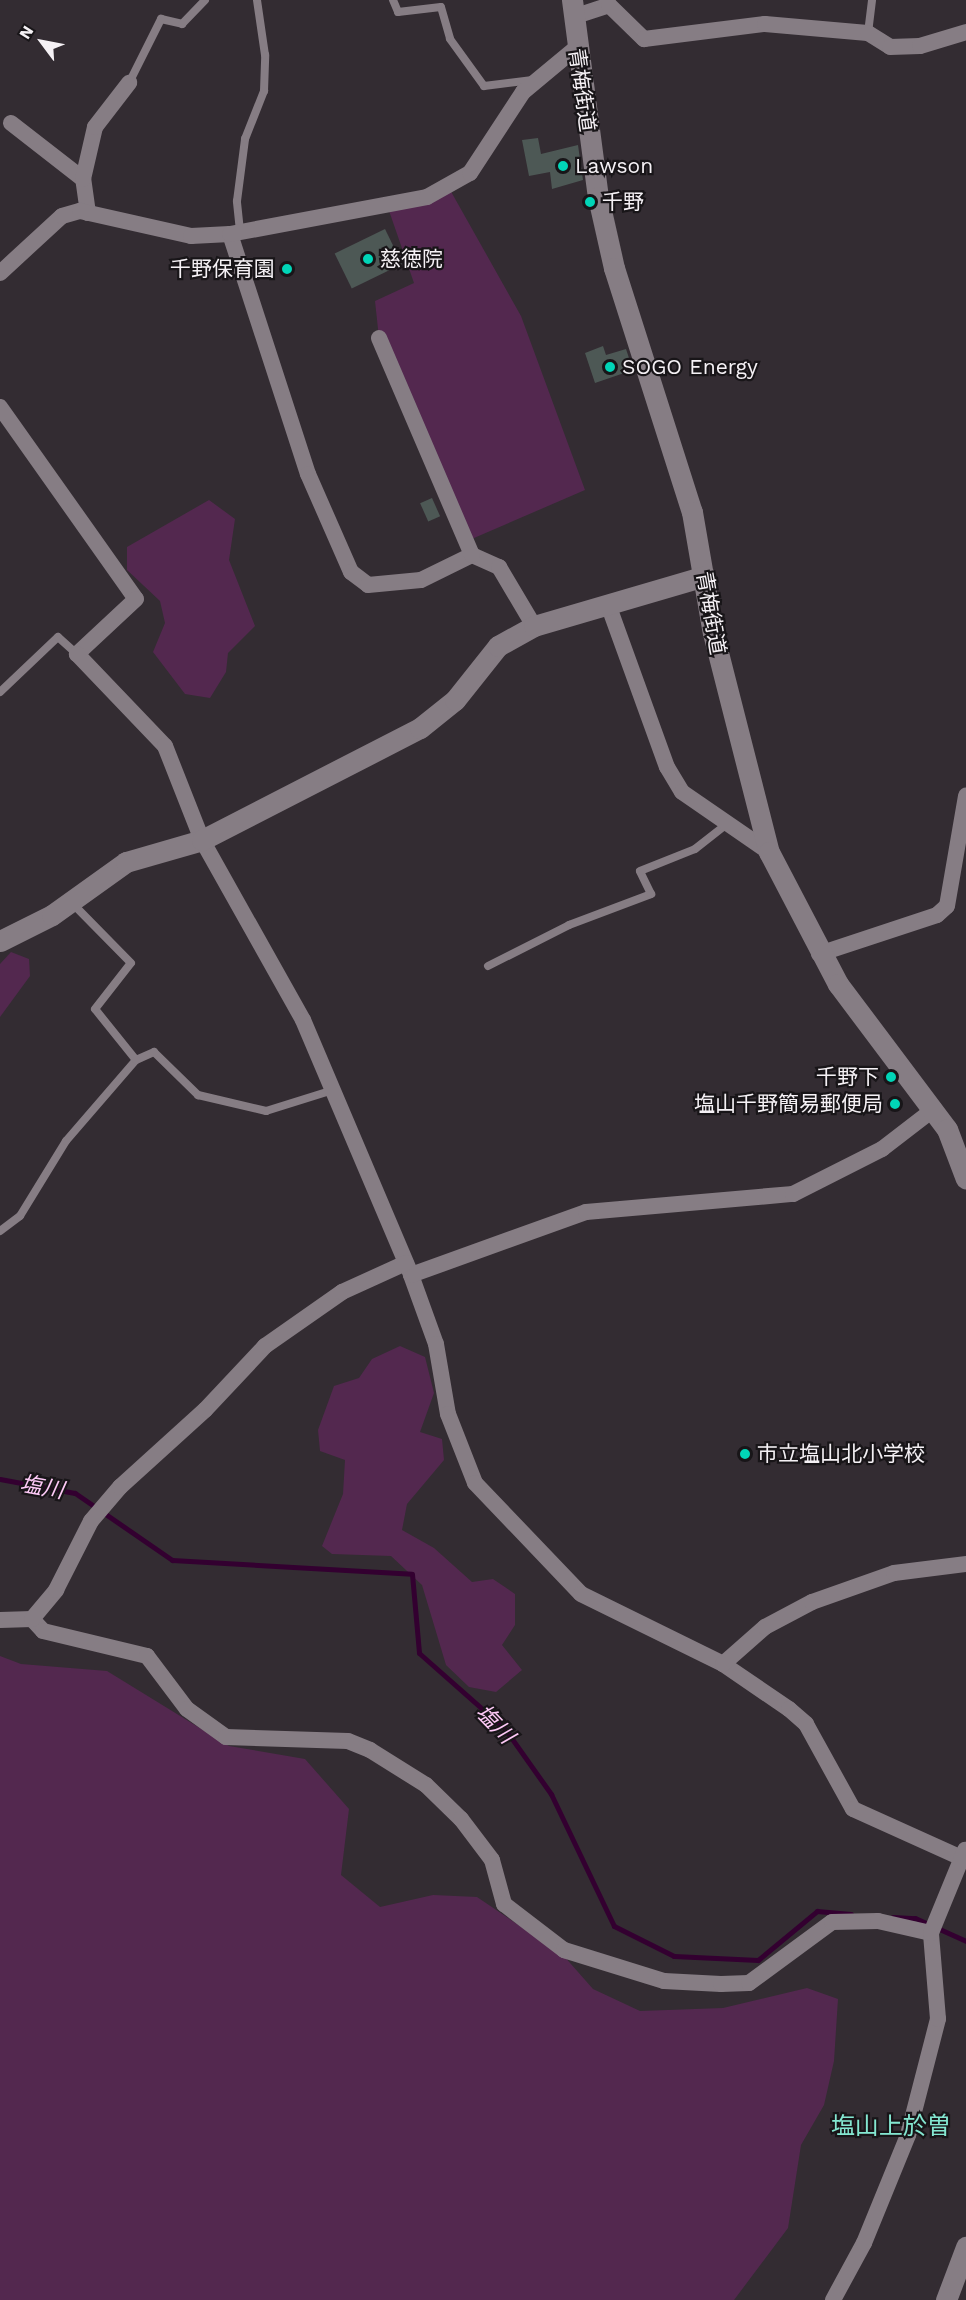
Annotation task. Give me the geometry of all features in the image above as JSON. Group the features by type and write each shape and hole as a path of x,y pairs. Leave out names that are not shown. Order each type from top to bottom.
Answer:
{"street":[{"path":"572,8 609,5 644,39 727,25 868,33 890,47 920,46 966,32"},
{"name":"青梅街道","path":"572,8 576,48 614,268 673,447 705,576 716,645 769,852 819,954 934,1109 965,1169"},
{"path":"0,273 62,216 88,213 190,236 235,233 449,188 470,172 534,80 576,48"},
{"path":"88,213 84,180 95,127 129,83"},
{"path":"11,123 84,180"},
{"path":"235,233 308,474 351,572 368,585 421,580 472,555"},
{"path":"379,338 472,555 499,567 534,626"},
{"path":"0,407 136,599 77,654 165,746 202,840 303,1020 330,1090 408,1269 436,1344 448,1414 475,1483 581,1594 723,1664 806,1724 853,1809 964,1856 939,1909 931,1932 938,2019 908,2135 864,2243 833,2300"},
{"path":"0,941 71,902 126,862 202,840 420,728 455,699 498,646 534,626 609,607 705,576"},
{"path":"609,607 667,767 682,792 729,822 769,852"},
{"path":"819,954 937,915 947,906 966,796"},
{"path":"0,1620 32,1619 56,1590 91,1521 120,1487 205,1410 265,1346 342,1292 586,1212 793,1194 882,1149 934,1109"},
{"path":"723,1664 765,1627 812,1602 894,1573 966,1564"},
{"path":"32,1619 43,1631 147,1656 187,1709 226,1737 348,1741 380,1756 426,1785 461,1819 492,1860 504,1904 564,1950 664,1981 749,1983 832,1922 878,1921 931,1932"},
{"path":"946,2300 966,2247"}],"lane":[{"path":"129,83 161,19 182,24 205,0"},
{"path":"235,233 245,139 264,91 266,55 257,0"},
{"path":"393,0 398,12 441,7 450,39 484,86 534,80"},
{"path":"868,33 872,0"},
{"path":"0,692 58,638 77,654"},
{"path":"488,966 569,925 651,894 640,871 695,849 729,822"},
{"path":"71,902 131,963 95,1009 136,1060"},
{"path":"0,1231 20,1216 66,1141 136,1060 154,1052 198,1095 266,1111 330,1090"}],"shaded area":[{"path":"449,188 521,316 585,490 467,541 379,338 375,301 414,283 386,202"},
{"path":"209,500 235,519 229,560 255,626 228,653 226,672 210,698 185,694 153,652 165,623 160,601 127,570 127,547"},
{"path":"11,952 29,959 30,976 0,1017 0,964"},
{"path":"400,1346 425,1357 434,1393 420,1432 442,1439 444,1460 407,1504 402,1530 434,1548 472,1582 493,1579 515,1594 515,1625 502,1645 522,1670 496,1692 469,1687 446,1665 422,1585 391,1556 332,1554 322,1546 343,1494 345,1460 320,1451 318,1430 334,1386 359,1378 372,1359"},
{"path":"0,1656 21,1664 107,1671 229,1746 305,1759 349,1809 341,1875 380,1907 433,1895 477,1897 563,1955 593,1989 640,2011 723,2008 807,1988 838,1999 834,2061 824,2105 801,2145 788,2228 734,2300 0,2300"}],"building":[{"path":"538,138 541,154 578,145 583,180 552,189 550,172 529,176 522,140"},
{"name":"慈徳院","path":"385,229 402,264 352,289 335,254"},
{"path":"603,346 606,355 626,349 633,370 595,383 585,353"},
{"path":"432,498 440,516 428,522 420,503"}],"waterway":[{"name":"塩川","path":"0,1479 75,1493 172,1560 412,1574 419,1653 505,1729 551,1794 614,1926 674,1956 758,1960 817,1911 851,1914"},
{"name":"塩川","path":"893,1917 915,1918 966,1941"}],"place":[{"name":"Lawson","path":"563,166"},
{"name":"千野","path":"590,202"},
{"name":"慈徳院","path":"368,259"},
{"name":"千野保育園","path":"287,269"},
{"name":"SOGO Energy","path":"610,367"},
{"name":"千野下","path":"891,1077"},
{"name":"塩山千野簡易郵便局","path":"895,1104"},
{"name":"市立塩山北小学校","path":"745,1454"}],"district":[{"name":"塩山上於曽","path":"891,2127"}]}
